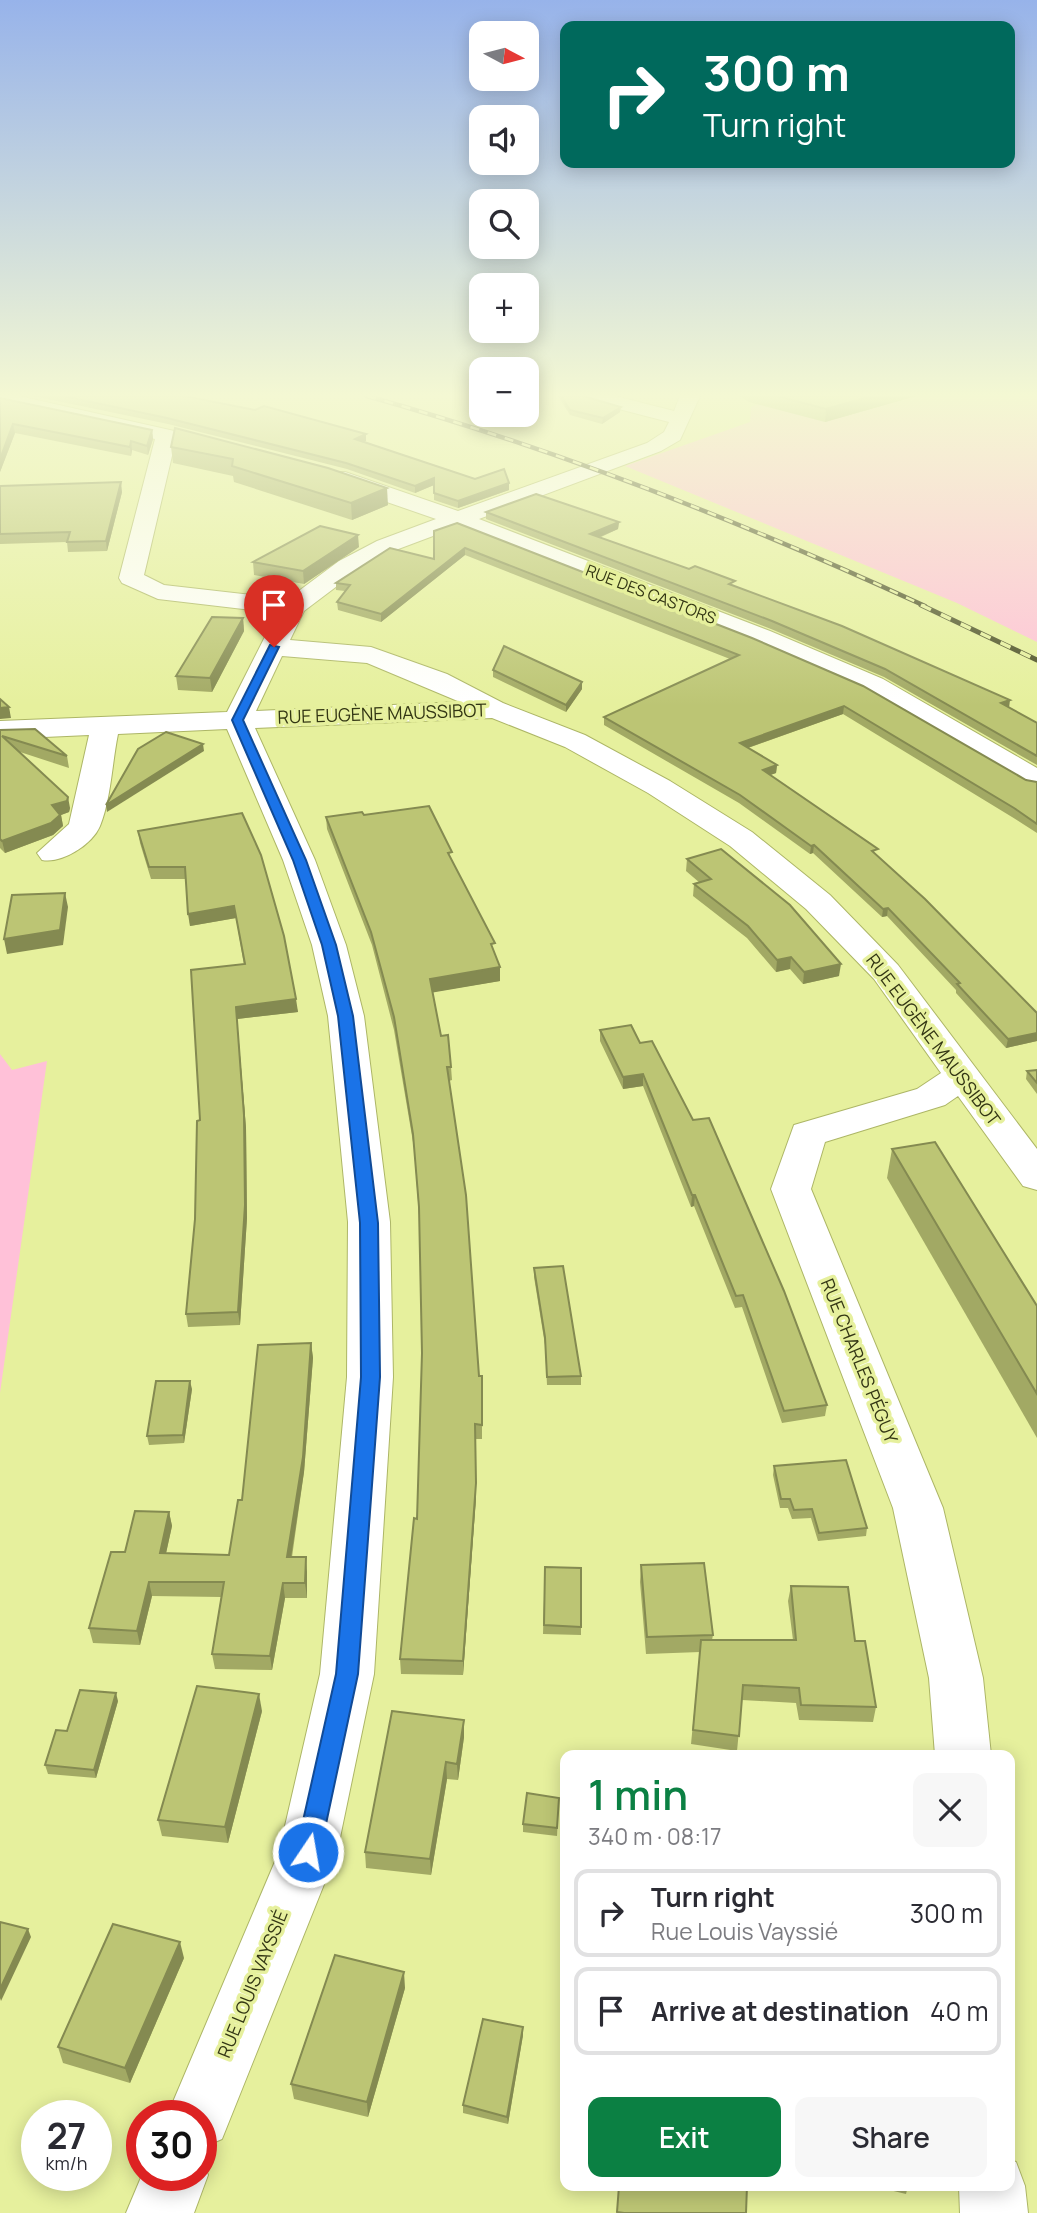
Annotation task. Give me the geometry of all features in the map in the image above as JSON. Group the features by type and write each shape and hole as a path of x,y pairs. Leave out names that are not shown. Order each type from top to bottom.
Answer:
{"street":[{"path":"151,499 131,578 158,592 293,607"},
{"name":"RUE DES CASTORS","path":"397,499 761,637 873,685 1037,780"},
{"path":"237,720 293,607 360,559 385,546 510,499"},
{"path":"274,647 371,655 437,680 495,709"},
{"name":"RUE EUGÈNE MAUSSIBOT","path":"0,730 495,709 575,741 659,787 741,839 818,902 886,972 1037,1177"},
{"name":"RUE LOUIS VAYSSIÉ","path":"206,2100 308,1852 347,1674 370,1377 369,1223 346,1016 329,945 299,860 237,720"},
{"path":"53,853 84,827 105,726"},
{"name":"RUE CHARLES PÉGUY","path":"962,1750 956,1678 918,1508 791,1189 808,1134 931,1097 963,1076"},
{"path":"160,2213 169,2191"},
{"path":"992,2191 994,2213"}],"shaded area":[{"path":"706,499 1037,499 1037,642 957,603"},
{"path":"0,1054 12,1070 47,1061 0,1393"}],"building":[{"path":"0,499 117,499 106,541 67,542 70,532 0,534"},
{"path":"339,499 360,499 351,503"},
{"path":"521,499 552,499 619,522 590,534 689,569 695,566 735,581 729,584 842,626 1010,700 1001,703 1037,723 1037,756 885,669 772,621 486,512"},
{"path":"457,523 752,638 863,686 1026,780 1037,782 1037,824 844,706 740,743 777,765 763,770 878,849 872,851 925,899 1037,1013 1037,1033 1008,1039 957,984 960,983 888,908 883,909 814,845 811,846 740,795 604,717 739,655 465,548 381,614 337,602 350,585 336,583 390,548 434,559 434,531"},
{"path":"320,526 358,535 303,571 253,562"},
{"path":"212,617 243,618 210,678 176,676"},
{"path":"504,646 582,682 566,705 493,670"},
{"path":"0,699 9,707 0,708"},
{"path":"35,729 67,756 2,736 68,797 67,801 52,805 60,815 51,823 2,841 0,730"},
{"path":"166,732 203,744 106,805 138,749"},
{"path":"429,806 452,852 448,853 495,943 491,944 500,967 430,979 441,1036 448,1035 451,1067 447,1067 466,1195 479,1376 482,1376 482,1425 475,1424 476,1483 463,1661 400,1659 414,1518 417,1519 422,1353 419,1207 413,1134 394,1017 371,932 326,817"},
{"path":"242,813 261,855 284,936 296,999 236,1007 244,1115 245,1205 238,1312 186,1314 195,1219 197,1121 200,1120 191,970 245,964 234,906 188,914 185,867 149,867 138,831"},
{"path":"721,849 790,905 841,964 804,972 791,957 777,960 748,926 694,884 711,879 687,859"},
{"path":"65,893 60,930 4,939 12,895"},
{"path":"631,1025 640,1043 652,1041 693,1120 709,1118 784,1291 827,1405 784,1411 743,1295 736,1296 643,1074 623,1077 600,1030"},
{"path":"1037,1070 1037,1083 1027,1071"},
{"path":"935,1142 1037,1306 1037,1394 892,1149"},
{"path":"563,1266 581,1376 547,1377 545,1337 534,1268"},
{"path":"311,1343 303,1457 287,1557 306,1557 305,1583 283,1583 270,1656 212,1654 224,1582 149,1582 137,1631 89,1628 111,1552 125,1552 135,1511 169,1512 160,1553 229,1555 238,1500 242,1500 258,1345"},
{"path":"156,1381 190,1381 183,1435 147,1436"},
{"path":"846,1460 867,1528 819,1533 812,1509 794,1510 790,1499 781,1499 774,1466"},
{"path":"704,1563 713,1635 647,1637 641,1565"},
{"path":"545,1567 581,1568 581,1627 544,1625"},
{"path":"791,1586 848,1587 855,1641 865,1641 876,1707 801,1705 799,1688 743,1685 739,1736 693,1730 701,1640 796,1640"},
{"path":"197,1686 259,1694 225,1827 158,1820"},
{"path":"80,1690 116,1693 94,1770 45,1765 56,1730 67,1731"},
{"path":"392,1711 464,1720 457,1764 446,1762 430,1859 365,1852"},
{"path":"527,1793 559,1798 557,1828 523,1824"},
{"path":"0,1922 28,1929 0,1989"},
{"path":"113,1924 180,1942 125,2068 58,2047"},
{"path":"335,1955 404,1972 367,2102 291,2084"},
{"path":"483,2019 523,2027 507,2117 463,2105"},
{"path":"619,2191 747,2191 746,2213 617,2212"}],"railway":[{"path":"674,499 788,545 925,606"},
{"path":"921,605 1037,660"}],"route":[{"path":"274,647 237,720 299,860 329,945 346,1016 362,1138 369,1223 370,1377 362,1517 347,1674 308,1852"}]}
